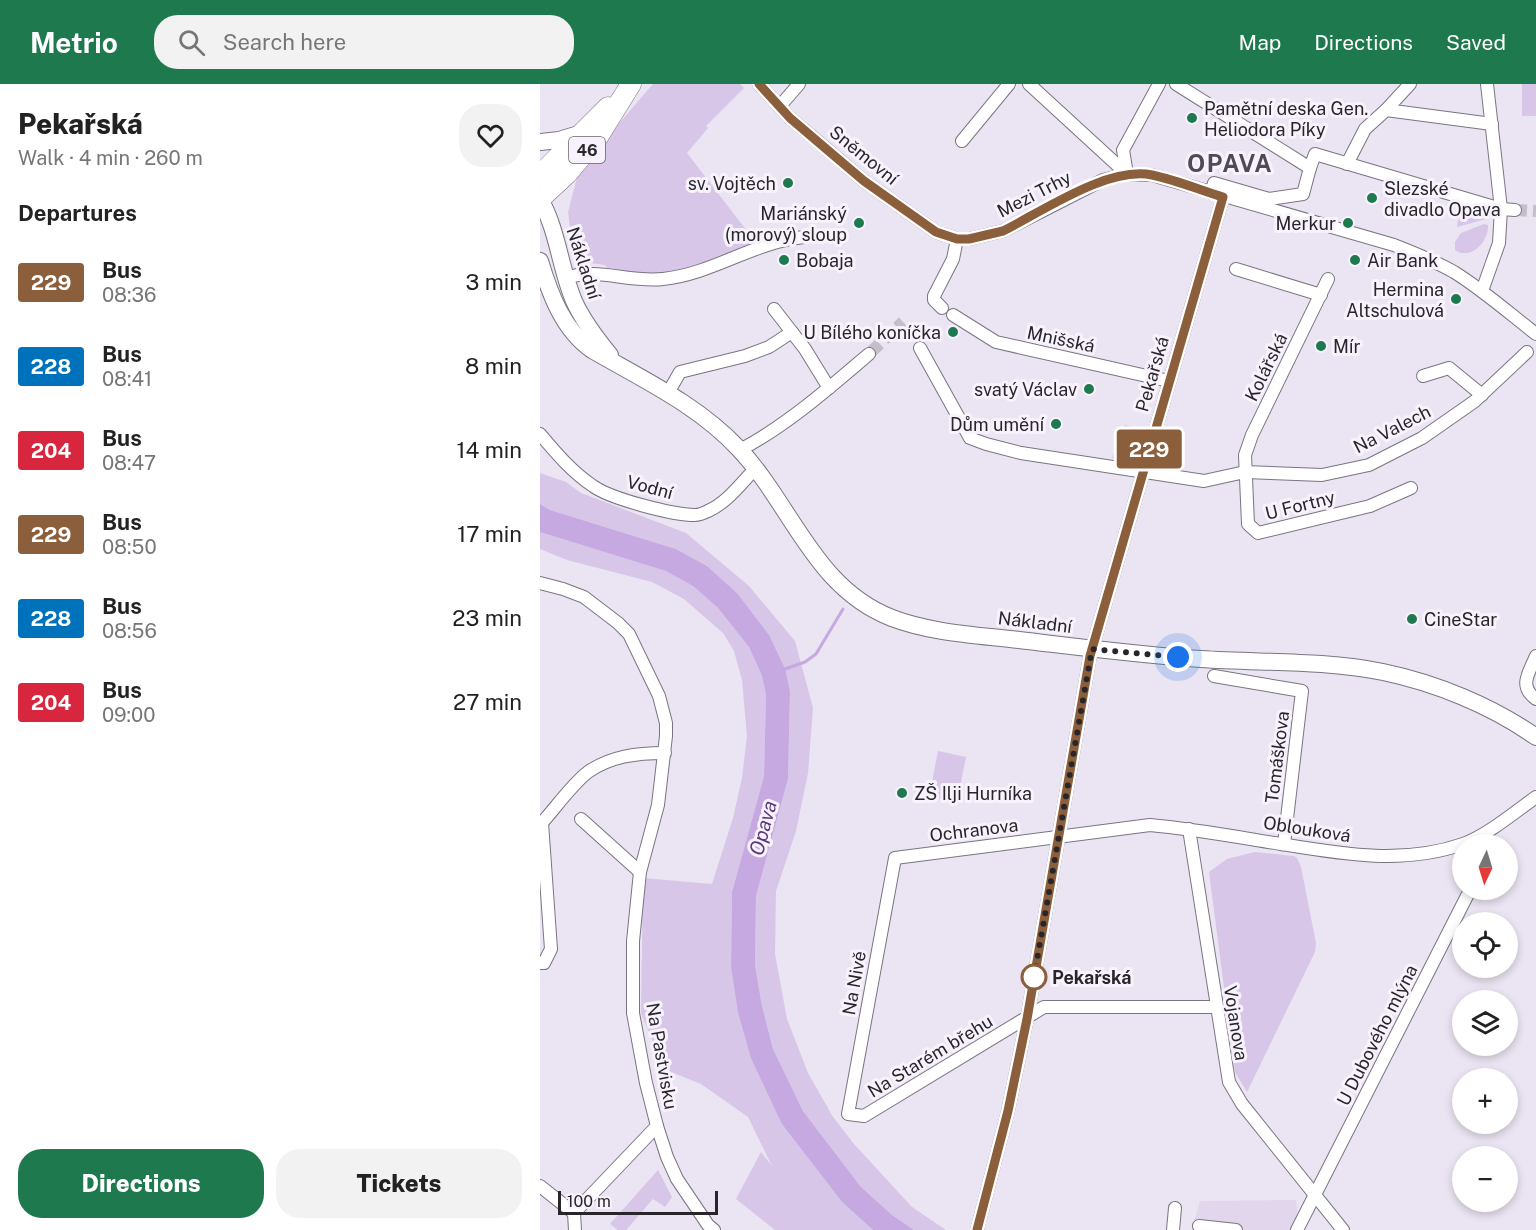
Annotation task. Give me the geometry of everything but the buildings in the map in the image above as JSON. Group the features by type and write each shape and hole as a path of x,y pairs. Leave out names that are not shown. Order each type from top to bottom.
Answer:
{"main road":[{"name":"46","path":"540,175 599,114 627,89"},
{"name":"46","path":"540,199 567,174 598,137 627,89"}],"street":[{"name":"Sněmovní","path":"759,84 794,122 864,181 929,228 957,239"},
{"path":"780,105 799,84"},
{"path":"962,141 1009,84"},
{"path":"1029,84 1126,174 1152,175 1394,245 1452,271 1482,291 1536,334"},
{"path":"1126,174 1123,150 1159,84"},
{"path":"1176,84 1310,168"},
{"path":"1342,162 1365,129 1410,84"},
{"path":"1482,291 1499,243 1501,208 1487,84"},
{"path":"1386,110 1492,124"},
{"path":"540,142 559,140 582,133"},
{"path":"1217,195 1214,183 1269,199 1303,194 1315,154 1501,208 1515,210"},
{"name":"Mezi Trhy","path":"957,239 980,238 1003,231 1094,184 1126,174"},
{"name":"Pekařská","path":"977,1230 1008,1111 1027,1019 1092,649 1169,381 1217,195"},
{"name":"Nákladní","path":"540,199 552,227 566,278 580,314 597,340 619,365"},
{"path":"566,278 588,273 632,280 676,278 767,245 790,238 805,237"},
{"name":"Mnišská","path":"957,239 953,259 934,296 934,300 947,311 996,342 1169,381"},
{"name":"Nákladní","path":"541,264 557,306 572,331 584,344 709,420 756,468 820,564 844,589 872,609 926,628 1092,649 1201,659 1332,666 1383,672 1420,682 1465,699 1525,729 1536,737"},
{"path":"1236,269 1321,295"},
{"name":"Kolářská","path":"1245,472 1245,455 1252,435 1328,279"},
{"path":"774,309 829,388"},
{"path":"668,393 680,372 745,356 768,347 792,332"},
{"name":"Na Valech","path":"920,348 970,438 1021,453 1204,481 1245,472 1322,475 1369,465 1422,438 1482,395 1527,352"},
{"path":"740,450 778,426 829,388 869,354"},
{"path":"1423,375 1449,368 1482,395"},
{"name":"Vodní","path":"540,434 574,472 595,488 622,499 673,512 696,515 708,511 723,502 756,468"},
{"name":"U Fortny","path":"1245,472 1248,524 1258,533 1370,506 1412,488"},
{"name":"Na Pastvisku","path":"540,583 563,588 584,597 618,623 629,634 659,696 666,723 664,753 658,805 640,872 633,941 633,1013 657,1126 677,1179 708,1225 714,1230"},
{"path":"1536,656 1527,677 1526,688 1529,694 1536,699"},
{"name":"Tomáškova","path":"1214,676 1302,691 1284,844"},
{"path":"540,963 544,963 551,950 541,824 587,773 616,758 641,753 664,753"},
{"name":"Oblouková","path":"1481,834 1536,797"},
{"path":"581,819 640,872"},
{"name":"Oblouková","path":"1059,837 1150,825 1189,829 1351,855 1407,856 1452,847"},
{"name":"Vojanova","path":"1189,829 1226,1073 1233,1090 1343,1230"},
{"name":"Ochranova","path":"895,858 1059,837"},
{"name":"Na Nivě","path":"848,1114 895,858"},
{"name":"U Dubového mlýna","path":"1314,1195 1465,900"},
{"name":"Na Starém břehu","path":"848,1114 864,1116 1044,1007 1216,1007"},
{"path":"575,1230 574,1213 657,1126"},
{"path":"540,1186 574,1213"},
{"path":"1297,1230 1314,1195"},
{"path":"1173,1230 1175,1209"},
{"path":"1199,1226 1236,1230"}],"shaded area":[{"path":"653,84 740,84 744,88 706,126 708,128 687,153 757,244 702,265 668,272 630,273 608,270 605,265 576,261 568,212 579,170"},
{"path":"1522,84 1536,84 1536,116 1522,116"},
{"path":"1477,210 1485,214 1486,219 1457,227 1463,214"},
{"path":"1484,224 1488,225 1488,231 1478,248 1467,253 1455,250 1455,242 1461,233"},
{"path":"1125,425 1143,430 1132,463 1112,458"},
{"path":"540,473 566,482 581,493 686,533 749,586 795,641 813,708 808,773 796,831 776,891 775,954 787,1019 808,1073 833,1117 854,1144 912,1207 946,1230 914,1230 892,1215 861,1187 803,1111 773,1049 755,965 756,896 788,779 790,692 736,592 707,566 676,549 550,510 540,504"},
{"path":"540,532 667,571 693,586 718,608 749,647 762,676 766,695 764,776 732,892 731,966 843,1203 873,1230 775,1230 736,1199 761,1152 772,1166 748,1117 701,1084 656,1066 653,1042 641,1013 643,878 712,884 733,818 742,778 747,736 742,680 734,651 723,633 684,599 652,582 567,560 540,549"},
{"path":"938,751 966,757 957,802 929,797"},
{"path":"1255,852 1297,858 1301,867 1316,943 1315,952 1247,1092 1235,1072 1209,872 1227,859"},
{"path":"658,1170 672,1197 665,1207 653,1199 628,1230 618,1230 610,1224"},
{"path":"1296,1200 1299,1230 1192,1230 1200,1201"}],"water":[{"name":"Opava","path":"540,504 550,510 676,549 707,566 736,592 769,635 785,669 790,692 788,779 756,896 755,965 762,1006 773,1049 803,1111 861,1187 892,1215 914,1230 873,1230 843,1203 782,1124 751,1058 738,1012 731,966 732,892 764,776 766,695 762,676 749,647 718,608 693,586 666,571 540,532"}],"waterway":[{"path":"782,670 805,662 816,654 843,609"}],"tunnel":[{"path":"1515,210 1536,211"},
{"path":"871,352 903,322"}],"bus line":[{"name":"229","path":"759,84 794,122 864,181 922,224 945,236 957,239 980,238 1003,231 1103,180 1126,174 1152,175 1223,197 1090,656 1027,1019 1008,1111 977,1230"}],"place":[{"name":"Pamětní deska Gen. Heliodora Píky","path":"1192,118"},
{"name":"sv. Vojtěch","path":"788,183"},
{"name":"Slezské divadlo Opava","path":"1372,198"},
{"name":"Mariánský (morový) sloup","path":"859,223"},
{"name":"Merkur","path":"1348,223"},
{"name":"Bobaja","path":"784,260"},
{"name":"Air Bank","path":"1355,260"},
{"name":"Hermina Altschulová","path":"1456,299"},
{"name":"U Bílého koníčka","path":"953,332"},
{"name":"Mír","path":"1321,346"},
{"name":"svatý Václav","path":"1089,389"},
{"name":"Dům umění","path":"1056,424"},
{"name":"CineStar","path":"1412,619"},
{"name":"ZŠ Ilji Hurníka","path":"902,793"},
{"name":"Pekařská","path":"1034,977"}],"district":[{"name":"OPAVA","path":"1230,163"}],"route":[{"path":"1034,977 1092,649 1178,657"}]}
